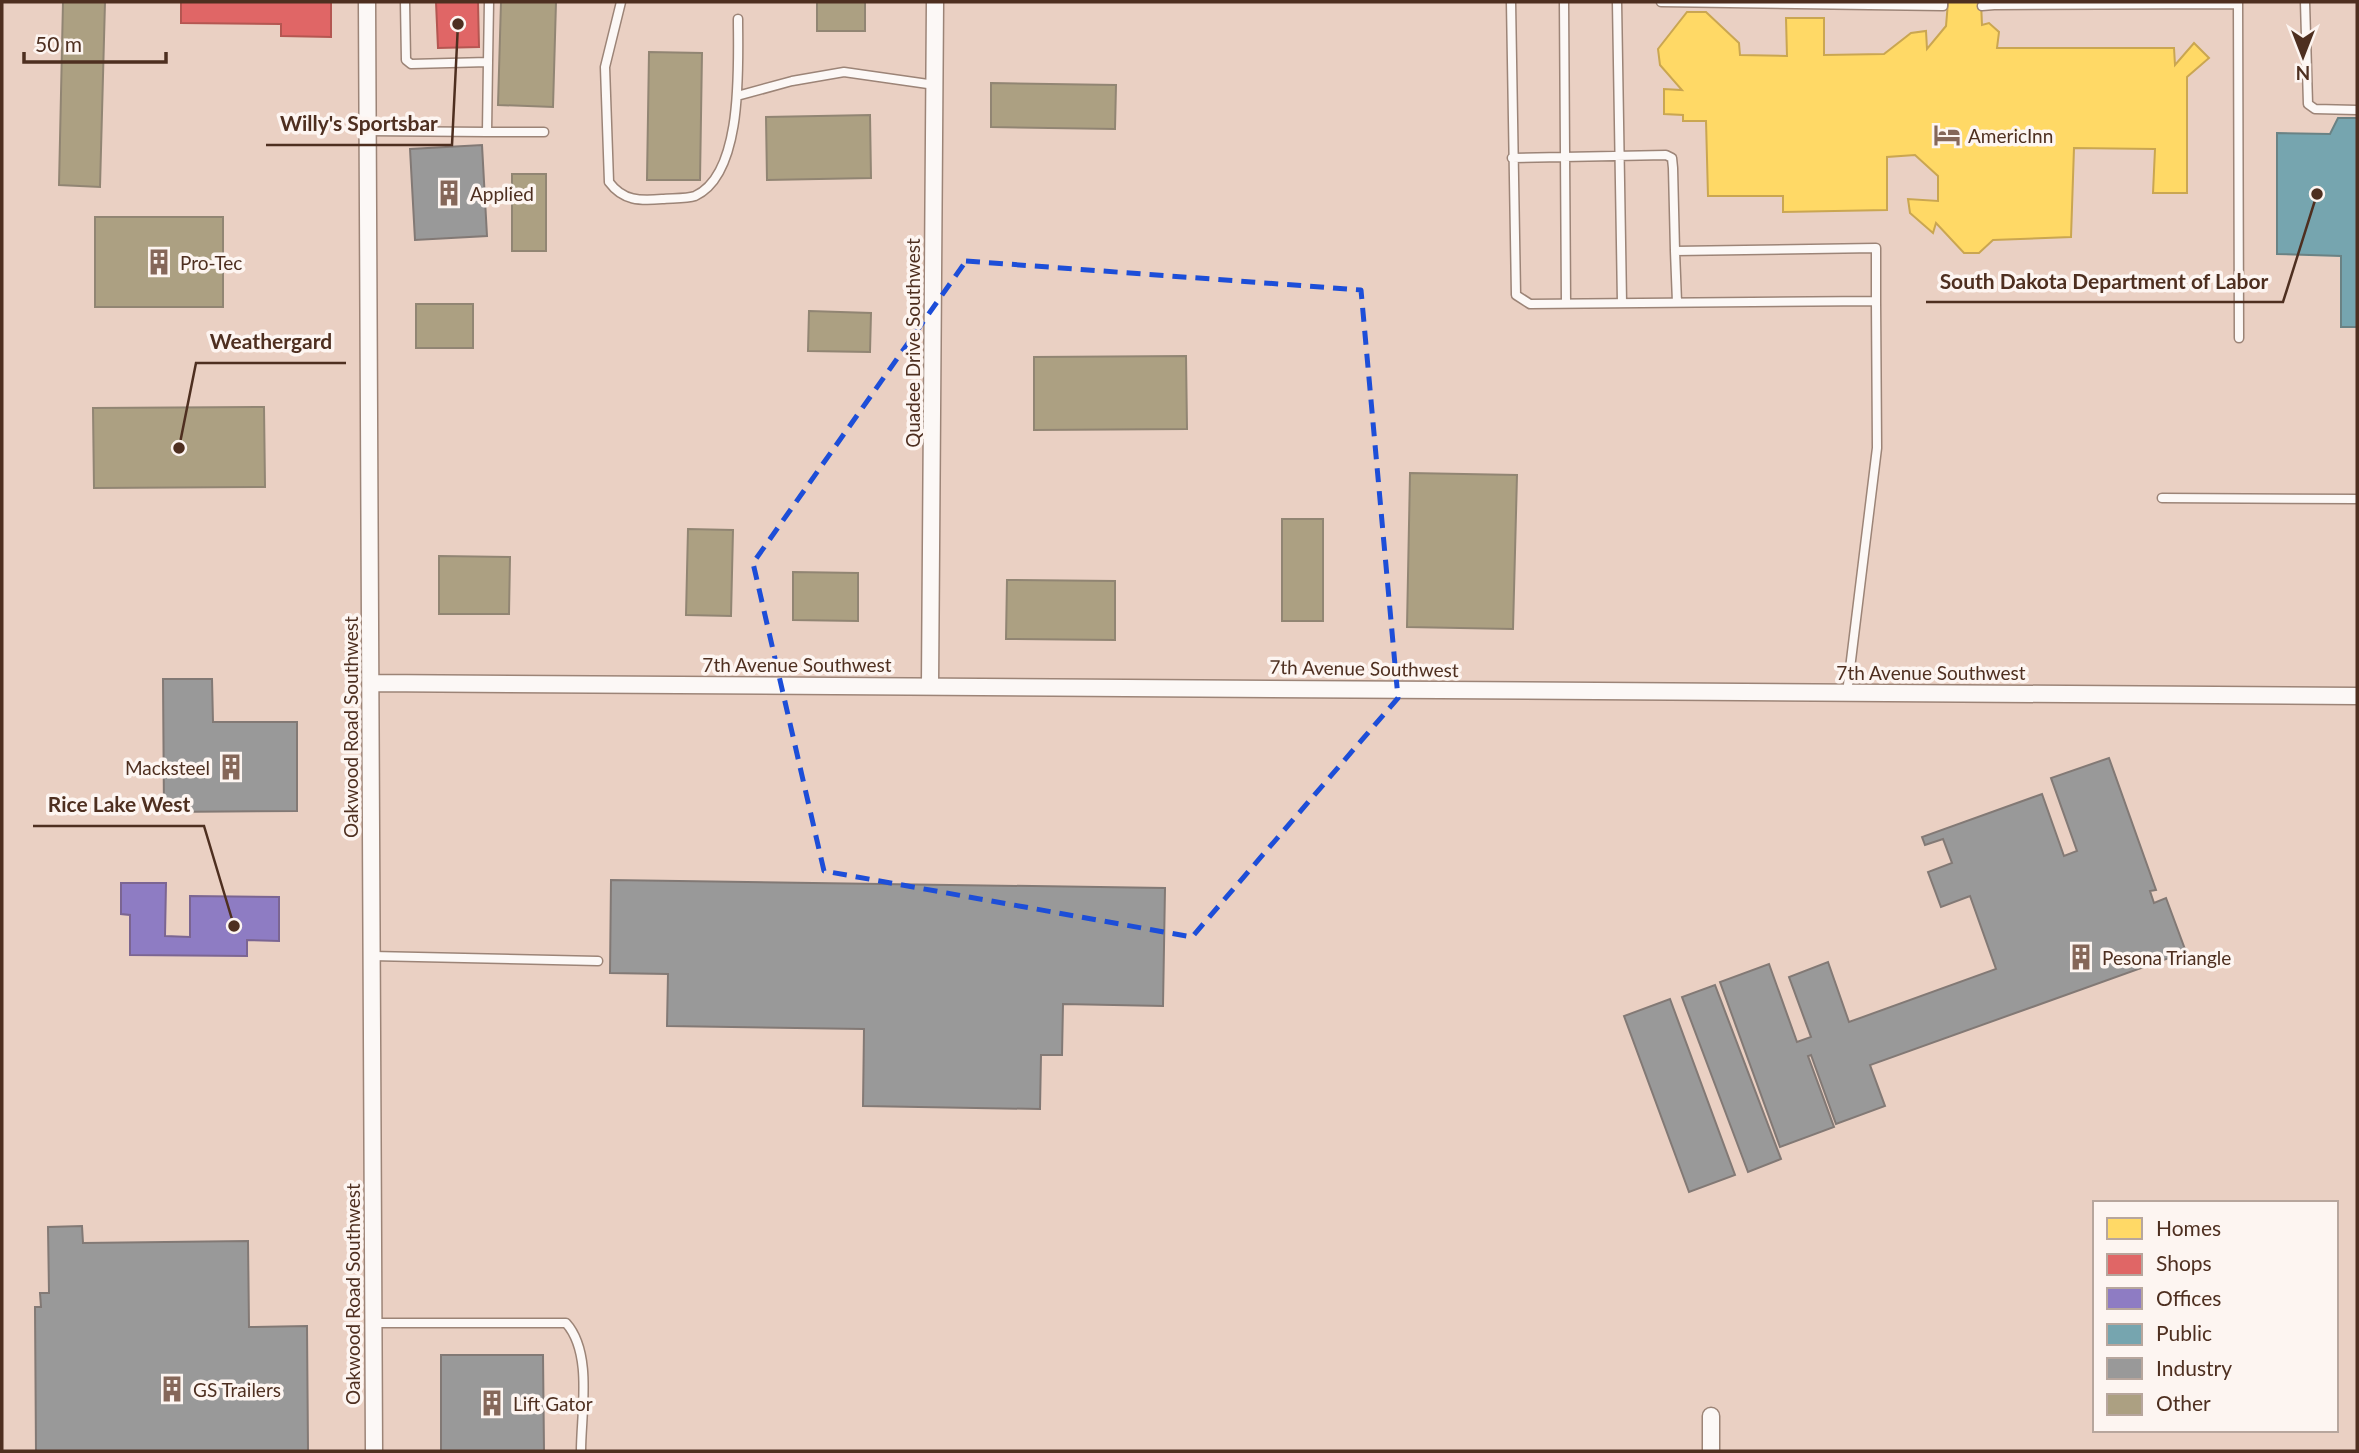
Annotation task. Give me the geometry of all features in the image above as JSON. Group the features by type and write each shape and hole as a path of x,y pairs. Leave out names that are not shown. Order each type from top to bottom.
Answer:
{"street":[{"name":"Oakwood Road Southwest","path":"367,2 374,1451"},
{"name":"Quadee Drive Southwest","path":"930,685 935,2"},
{"name":"7th Avenue Southwest","path":"371,684 930,685 2357,696"},
{"path":"1711,1416 1711,1451"}],"lane":[{"path":"405,2 406,60 411,64 488,62"},
{"path":"487,132 489,2"},
{"path":"621,2 605,67 610,182 618,194 641,201 695,195 720,172 737,113 738,19"},
{"path":"1511,2 1516,295 1530,304 1876,301"},
{"path":"1564,2 1566,303"},
{"path":"1617,2 1622,303"},
{"path":"1661,2 1944,5"},
{"path":"2305,2 2308,104 2315,109 2357,110"},
{"path":"1982,6 2238,3 2239,338"},
{"path":"737,96 792,81 844,72 935,85"},
{"path":"368,131 544,132"},
{"path":"1512,158 1666,155 1672,158 1676,302"},
{"path":"1675,251 1876,248 1877,449 1847,693"},
{"path":"2162,498 2357,499"},
{"path":"372,956 598,961"},
{"path":"373,1323 566,1322 574,1332 582,1361 581,1451"}],"highlighted area":[{"path":"966,261 1361,290 1398,698 1192,937 824,871 753,563"}],"building: Homes":[{"name":"AmericInn","path":"1948,2 1981,2 1982,25 1989,23 1999,32 1997,48 2174,48 2175,65 2194,43 2209,58 2187,77 2187,193 2153,193 2155,149 2074,148 2071,237 1993,240 1979,253 1964,253 1936,223 1933,233 1910,213 1908,199 1938,201 1938,176 1915,155 1887,157 1887,210 1783,212 1783,196 1708,196 1706,121 1683,121 1683,115 1664,114 1664,89 1682,90 1660,65 1658,49 1687,12 1706,12 1739,43 1740,55 1787,56 1786,18 1824,18 1824,55 1884,54 1911,33 1926,31 1927,49 1946,26"}],"building: Shops":[{"path":"181,2 331,2 331,37 281,36 281,24 181,23"},
{"path":"436,2 478,2 479,47 438,48"}],"building: Offices":[{"path":"121,883 166,883 165,936 190,937 190,896 279,897 279,941 247,940 247,956 130,955 130,915 121,914"}],"building: Public":[{"path":"2338,118 2357,118 2357,327 2341,327 2341,256 2277,254 2277,133 2330,134"}],"building: Industry":[{"name":"Applied","path":"482,145 487,236 415,240 410,149"},
{"name":"Macksteel","path":"163,679 212,679 213,722 297,722 297,811 164,812"},
{"name":"Pesona Triangle","path":"2109,758 2156,890 2150,891 2154,903 2166,898 2186,952 1870,1065 1885,1106 1836,1124 1811,1055 1808,1056 1834,1127 1780,1147 1720,982 1769,964 1797,1042 1811,1037 1789,977 1828,962 1849,1022 1996,969 1970,896 1941,907 1928,872 1952,863 1943,839 1925,845 1922,837 2042,794 2064,856 2077,851 2051,778"},
{"path":"611,880 1165,888 1163,1006 1063,1004 1062,1055 1041,1055 1040,1109 863,1106 864,1029 667,1026 668,974 610,973"},
{"path":"1715,985 1781,1159 1748,1172 1682,997"},
{"path":"1670,999 1735,1175 1689,1192 1624,1016"},
{"name":"GS Trailers","path":"82,1226 83,1243 248,1241 249,1327 307,1326 308,1451 36,1451 35,1307 41,1307 40,1293 49,1293 48,1227"},
{"name":"Lift Gator","path":"441,1355 543,1355 544,1451 441,1451"}],"building: Other":[{"path":"63,2 105,2 100,187 59,185"},
{"path":"501,2 556,2 553,107 498,105"},
{"path":"817,2 865,2 865,31 817,31"},
{"path":"649,52 702,53 700,180 647,180"},
{"path":"991,83 1116,85 1115,129 991,127"},
{"path":"870,115 871,178 767,180 766,117"},
{"path":"512,174 546,174 546,251 512,251"},
{"name":"Pro-Tec","path":"95,217 223,217 223,307 95,307"},
{"path":"416,304 473,304 473,348 416,348"},
{"path":"809,311 871,313 870,352 808,351"},
{"path":"1186,356 1187,429 1034,430 1034,357"},
{"path":"264,407 265,487 94,488 93,408"},
{"path":"1410,473 1517,475 1513,629 1407,627"},
{"path":"1282,519 1323,519 1323,621 1282,621"},
{"path":"688,529 733,530 731,616 686,615"},
{"path":"439,556 510,557 509,614 439,614"},
{"path":"793,572 858,573 858,621 793,620"},
{"path":"1007,580 1115,581 1115,640 1006,639"}],"place":[{"name":"Willy's Sportsbar","path":"458,24"},
{"name":"AmericInn","path":"1947,135"},
{"name":"Applied","path":"449,193"},
{"name":"South Dakota Department of Labor","path":"2317,194"},
{"name":"Pro-Tec","path":"159,262"},
{"name":"Weathergard","path":"179,448"},
{"name":"Macksteel","path":"231,767"},
{"name":"Rice Lake West","path":"234,926"},
{"name":"Pesona Triangle","path":"2081,957"},
{"name":"GS Trailers","path":"172,1389"},
{"name":"Lift Gator","path":"492,1403"}]}
